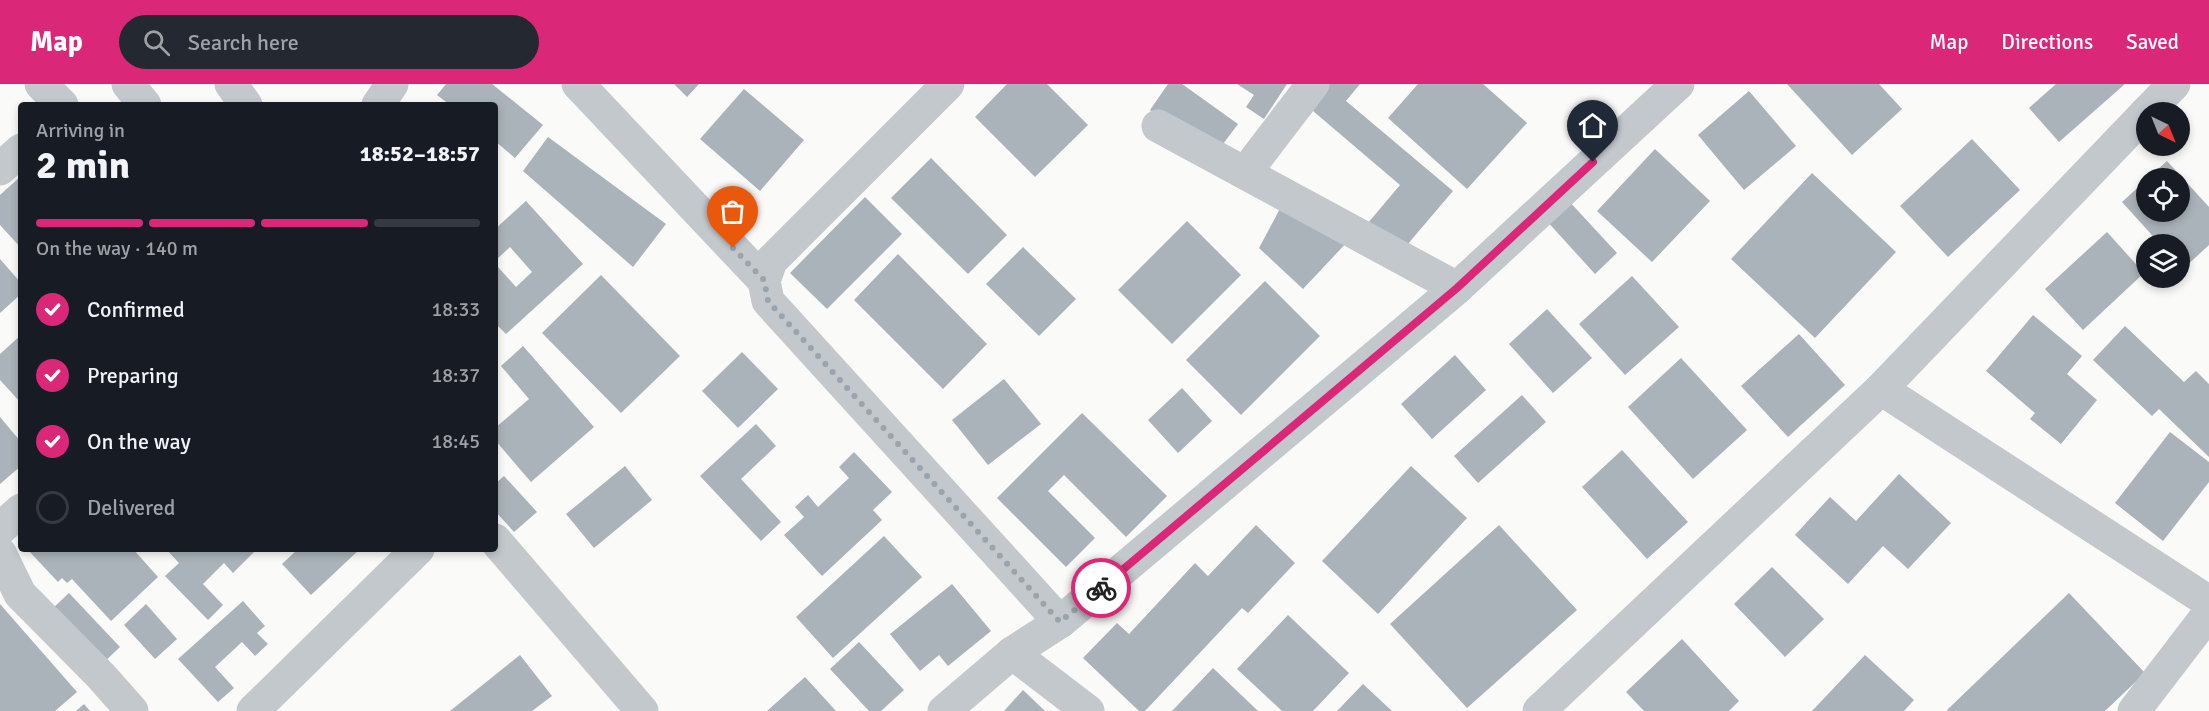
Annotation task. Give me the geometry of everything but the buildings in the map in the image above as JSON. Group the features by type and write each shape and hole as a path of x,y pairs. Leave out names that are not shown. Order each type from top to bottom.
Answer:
{"street":[{"path":"40,84 59,102"},
{"path":"128,84 143,102"},
{"path":"231,84 244,102"},
{"path":"380,102 392,84"},
{"path":"578,84 764,280"},
{"path":"948,84 771,261 764,280 768,301 1060,622"},
{"path":"1245,173 1313,84"},
{"path":"944,711 1012,653 1060,622 1457,288 1678,84"},
{"path":"2157,102 2174,84"},
{"path":"1539,711 1881,389 2136,124"},
{"path":"1158,126 1457,288"},
{"path":"0,169 18,153"},
{"path":"1881,389 2209,602"},
{"path":"0,529 18,513"},
{"path":"498,543 642,711"},
{"path":"253,711 415,552"},
{"path":"0,553 20,594 101,676 132,711"},
{"path":"2134,711 2209,614"},
{"path":"1012,653 1088,711"}],"way so far":[{"path":"733,248 764,280 768,301 1060,622 1101,588"}],"route":[{"path":"1101,588 1457,288 1593,162"}]}
